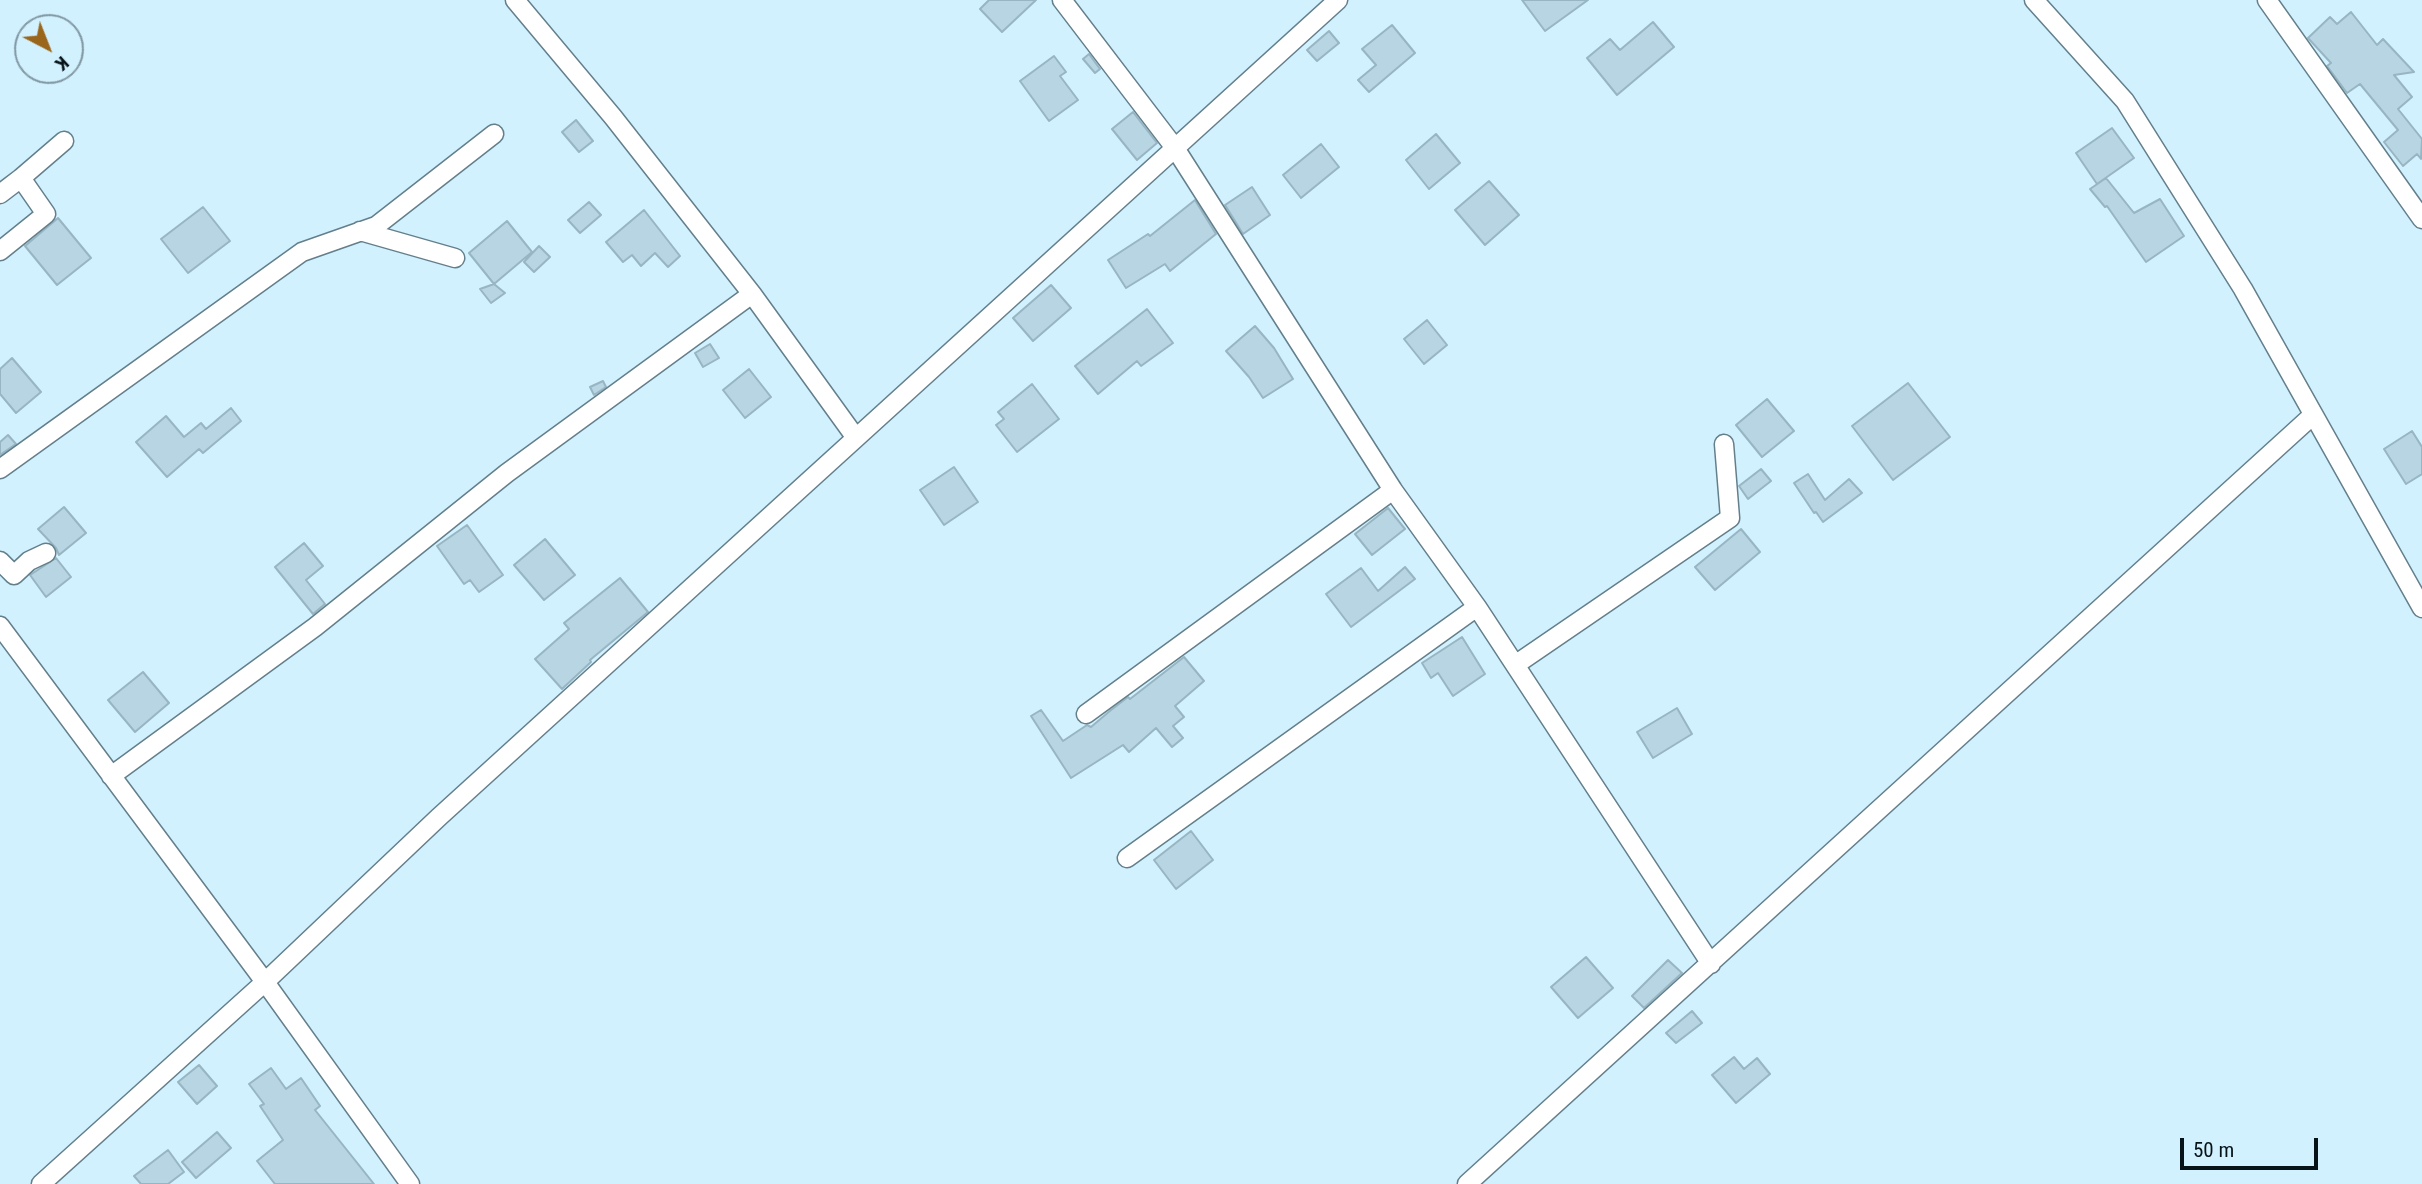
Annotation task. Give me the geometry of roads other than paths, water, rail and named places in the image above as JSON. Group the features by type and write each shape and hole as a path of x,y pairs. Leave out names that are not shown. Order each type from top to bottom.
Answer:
{"street":[{"path":"515,0 613,117 752,294 856,438"},
{"path":"1062,0 1175,148 1393,489 1477,607 1711,964"},
{"path":"41,1184 265,982 439,817 1338,0"},
{"path":"2034,0 2125,102 2243,289 2422,608"},
{"path":"2267,0 2422,219"},
{"path":"0,470 302,252 376,226 494,134"},
{"path":"0,194 64,141"},
{"path":"0,251 46,214 21,178"},
{"path":"360,231 455,258"},
{"path":"111,776 315,627 507,473 752,294"},
{"path":"1467,1184 2313,415"},
{"path":"1515,665 1730,518 1724,444"},
{"path":"1086,714 1393,489"},
{"path":"0,561 13,575 29,561 46,553"},
{"path":"1127,858 1477,607"},
{"path":"0,626 265,982 410,1184"}]}
